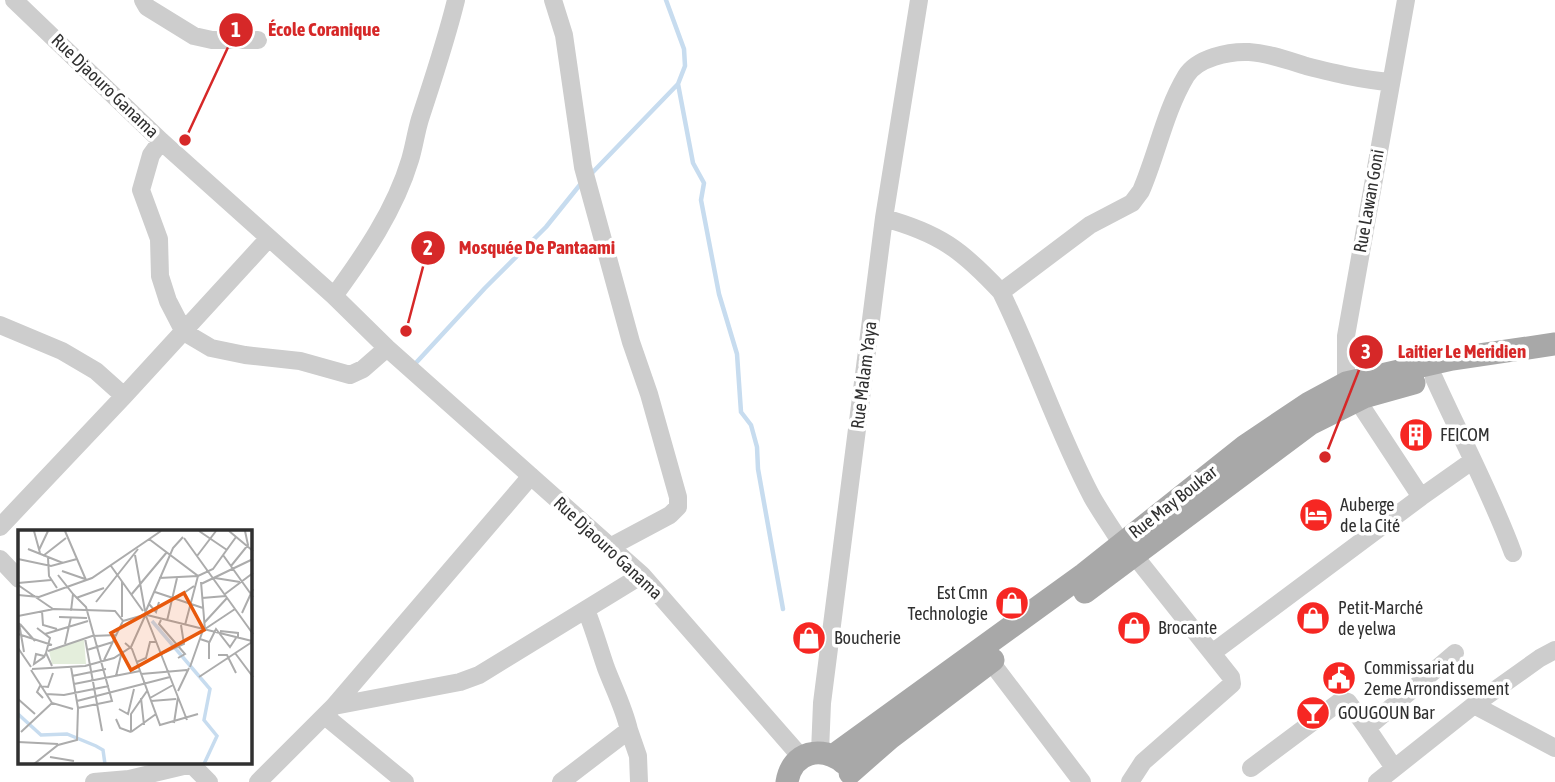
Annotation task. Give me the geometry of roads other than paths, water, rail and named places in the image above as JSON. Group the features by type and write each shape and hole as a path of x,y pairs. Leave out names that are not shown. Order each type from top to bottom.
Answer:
{"main road":[{"name":"Rue May Boukar","path":"851,778 890,738 991,662 1245,446 1287,416 1452,359 1555,344"},
{"name":"Rue May Boukar","path":"1351,392 1555,358"},
{"name":"Rue May Boukar","path":"818,755 1084,574 1127,549"},
{"path":"787,782 793,765 818,755 844,763 851,778"}],"street":[{"path":"143,0 147,7 194,36 212,40 258,40"},
{"path":"334,296 362,258 384,219 410,162 417,127 446,42 456,0"},
{"path":"553,0 564,35 583,167 631,342 649,394 678,497 678,507 670,515 610,547"},
{"name":"Rue Malam Yaya","path":"818,755 822,703 884,218 919,0"},
{"name":"Rue Lawan Goni","path":"1351,392 1346,336 1406,0"},
{"name":"Rue Djaouro Ganama","path":"23,5 161,141 642,575 818,755"},
{"path":"1001,292 1090,225 1132,203 1142,191 1172,106 1187,74 1199,64 1231,53 1249,52 1268,54 1368,80 1390,82"},
{"path":"161,141 151,155 141,190 159,239 160,276 168,301 184,332 211,348 300,361 350,374 392,352"},
{"path":"884,218 937,237 974,263 1001,292 1093,498 1127,549 1231,677 1232,684 1143,762 1130,782"},
{"path":"0,527 269,238"},
{"path":"0,325 62,351 96,371 124,396"},
{"path":"1434,378 1496,508 1513,553"},
{"path":"1351,392 1420,497"},
{"path":"1212,653 1472,461"},
{"path":"258,782 330,711 531,476"},
{"path":"0,559 18,578"},
{"path":"330,711 460,682 480,675 642,575"},
{"path":"586,610 607,671 623,705 638,756 639,782"},
{"path":"1377,782 1475,705 1555,650"},
{"path":"1367,728 1455,653"},
{"path":"991,662 1082,782"},
{"path":"1251,768 1342,700 1348,702 1394,768"},
{"path":"1475,705 1555,748"},
{"path":"330,711 405,782"},
{"path":"562,782 629,730"},
{"path":"94,782 129,779 191,764 209,782"}],"waterway":[{"path":"666,0 684,49 685,66 678,84 693,163 704,183 701,200 719,294 737,354 741,412 751,425 757,447 758,469 783,609"},
{"path":"590,175 678,84"},
{"path":"414,365 546,227 583,181"}],"place":[{"name":"École Coranique","path":"185,140"},
{"name":"Mosquée De Pantaami","path":"406,331"},
{"name":"FEICOM","path":"1416,435"},
{"name":"Laitier Le Meridien","path":"1325,457"},
{"name":"Auberge de la Cité","path":"1316,515"},
{"name":"Est Cmn Technologie","path":"1012,603"},
{"name":"Petit-Marché de yelwa","path":"1313,618"},
{"name":"Brocante","path":"1134,628"},
{"name":"Boucherie","path":"809,638"},
{"name":"Commissariat du 2eme Arrondissement","path":"1339,678"},
{"name":"GOUGOUN Bar","path":"1313,713"}]}
